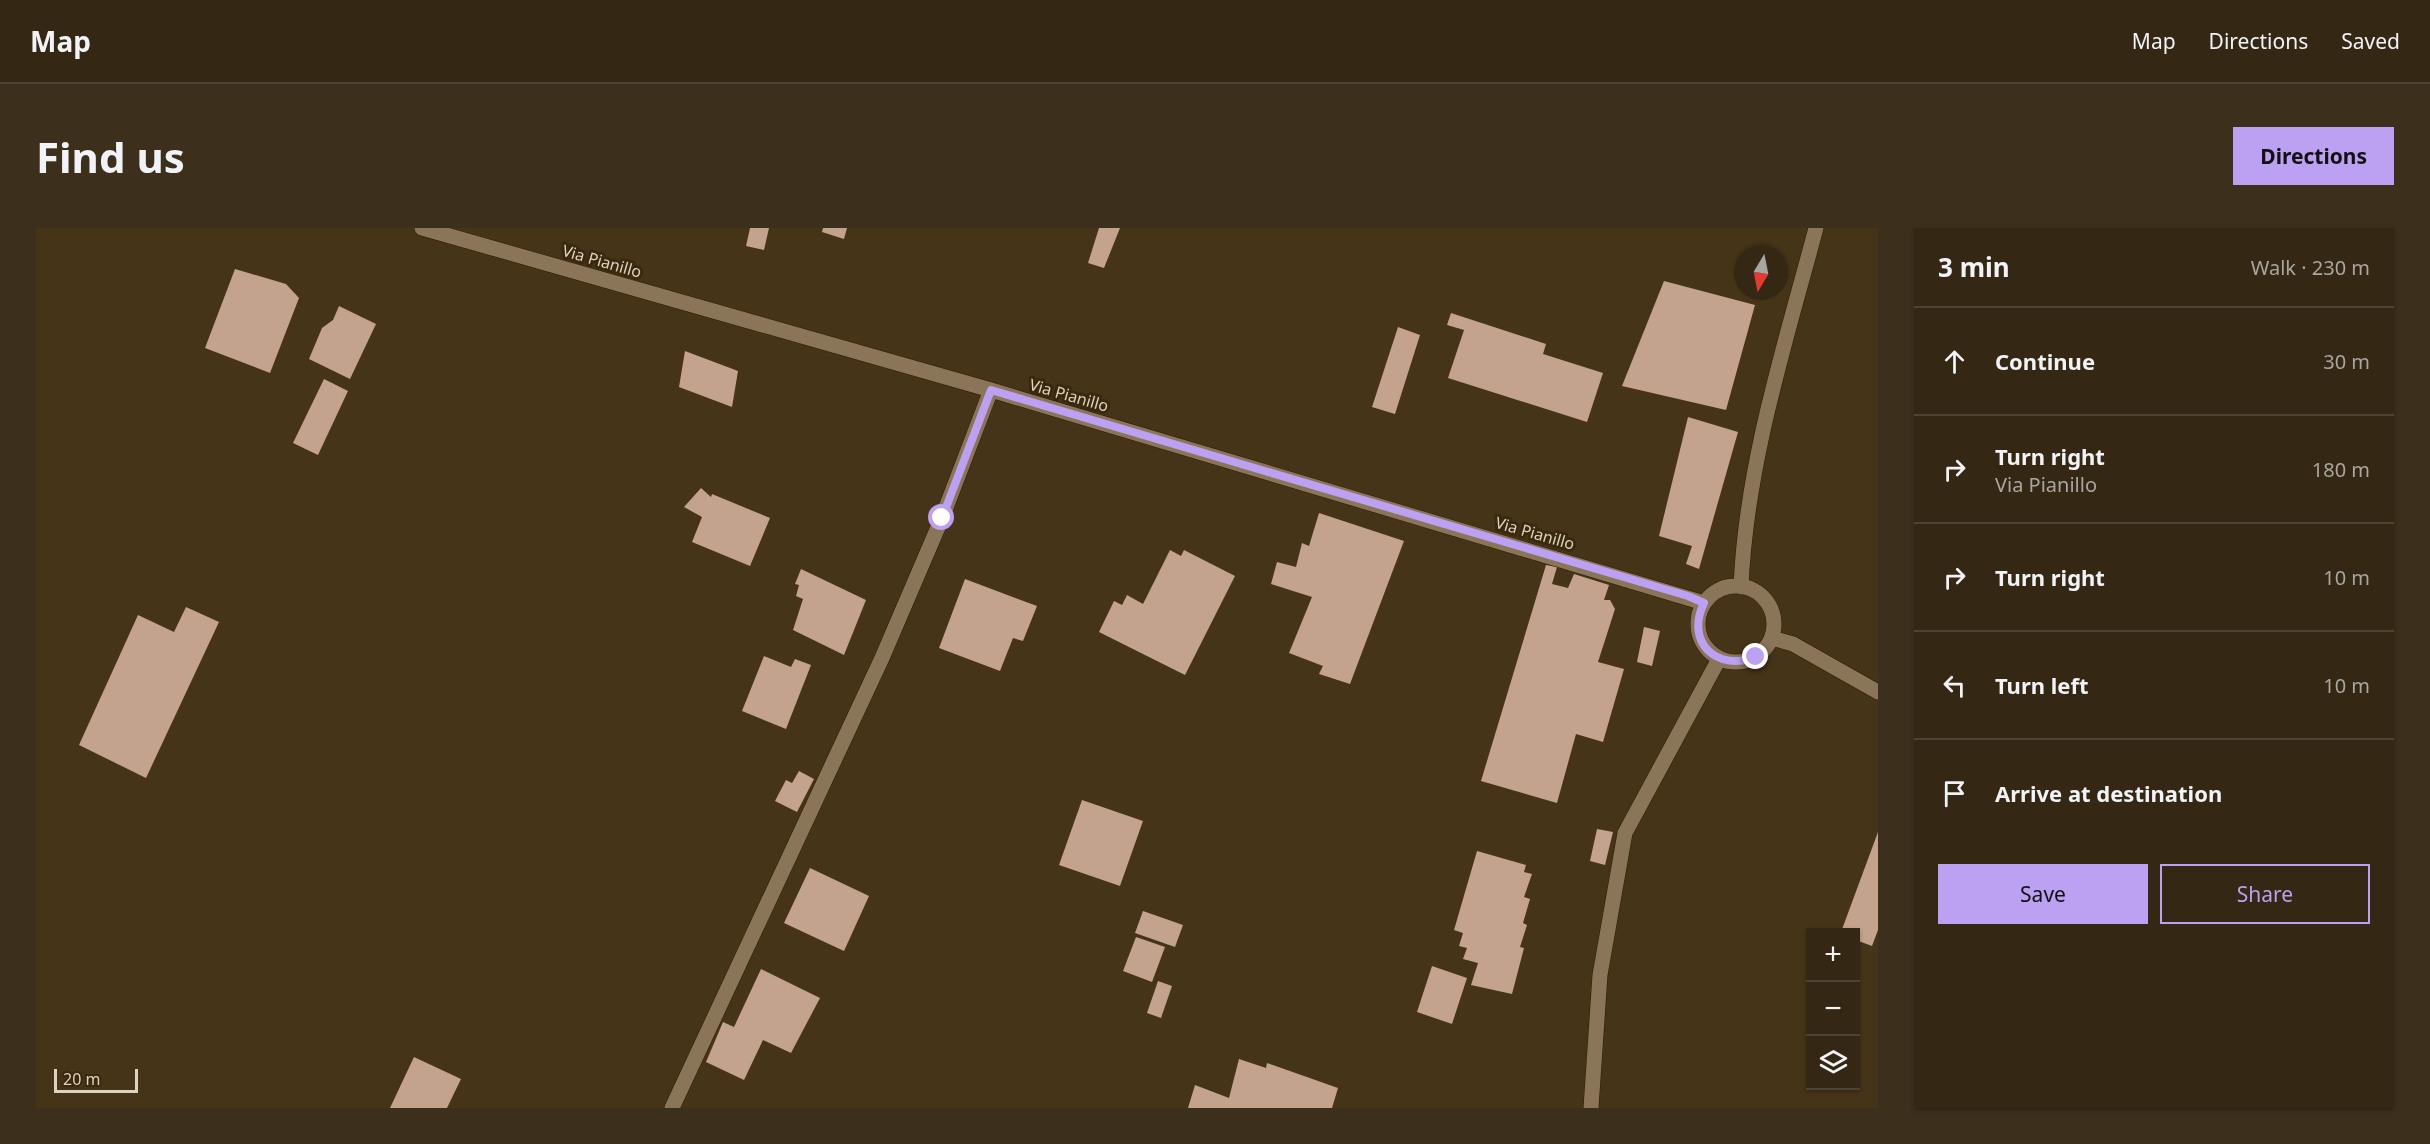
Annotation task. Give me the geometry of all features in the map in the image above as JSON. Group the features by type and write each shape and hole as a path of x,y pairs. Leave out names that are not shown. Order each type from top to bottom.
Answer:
{"street":[{"name":"Via Pianillo","path":"422,228 991,390 1704,603"},
{"path":"1741,587 1743,552 1753,480 1772,395 1816,228"},
{"path":"672,1108 882,658 942,518 991,390"},
{"path":"1741,587 1762,596 1769,605 1773,616 1772,638 1756,657 1731,662 1719,659 1708,651 1701,640 1698,615 1704,603 1720,590 1741,587"},
{"path":"1772,638 1793,644 1878,692"},
{"path":"1591,1108 1600,975 1625,833 1719,659"}],"building":[{"path":"750,228 769,228 764,250 746,246"},
{"path":"823,228 847,228 844,239 822,232"},
{"path":"1099,228 1120,228 1104,268 1088,263"},
{"path":"235,269 286,284 299,298 270,373 205,348"},
{"path":"1664,281 1755,305 1726,410 1622,386"},
{"path":"339,306 376,324 350,379 309,359 322,328 333,320"},
{"path":"1451,313 1546,344 1543,354 1603,373 1587,422 1448,378 1464,330 1447,325"},
{"path":"1398,327 1420,335 1395,414 1372,407"},
{"path":"685,351 738,371 732,407 679,387"},
{"path":"324,379 348,391 318,455 293,443"},
{"path":"1688,417 1738,432 1699,569 1686,564 1692,546 1659,536"},
{"path":"701,488 711,497 712,494 770,518 750,566 692,542 702,517 684,507"},
{"path":"1319,513 1404,541 1350,684 1319,674 1323,666 1289,653 1312,597 1271,584 1277,562 1296,567 1302,543 1309,546"},
{"path":"1170,550 1181,556 1184,550 1235,576 1185,675 1099,632 1114,601 1122,605 1127,595 1143,604"},
{"path":"1546,565 1557,567 1552,584 1568,588 1574,574 1609,585 1604,600 1610,600 1615,609 1598,662 1624,669 1603,742 1576,734 1557,803 1481,781"},
{"path":"801,569 866,600 844,655 793,630 803,599 796,596 799,585 795,584"},
{"path":"965,579 1037,606 1023,641 1013,638 1000,671 939,648"},
{"path":"186,607 219,622 146,778 79,745 138,615 174,632"},
{"path":"1644,627 1660,631 1652,666 1637,662"},
{"path":"764,656 791,667 795,659 811,665 786,729 742,711"},
{"path":"799,771 814,779 797,812 775,801 786,780 792,783"},
{"path":"1082,800 1143,821 1120,886 1059,865"},
{"path":"1597,829 1613,832 1605,865 1590,861"},
{"path":"1878,832 1878,930 1872,946 1860,942 1860,928 1842,928"},
{"path":"1477,851 1526,865 1524,872 1532,874 1524,897 1530,899 1523,923 1527,925 1520,947 1524,948 1512,994 1471,985 1478,963 1463,959 1467,948 1459,946 1463,933 1454,930"},
{"path":"810,868 869,896 844,951 784,923"},
{"path":"1143,911 1183,925 1175,947 1135,933"},
{"path":"1136,937 1165,947 1152,982 1123,971"},
{"path":"1432,966 1467,978 1452,1024 1417,1012"},
{"path":"761,969 820,998 791,1053 763,1040 744,1080 706,1062 723,1022 734,1027"},
{"path":"1158,981 1172,986 1161,1018 1147,1013"},
{"path":"414,1057 461,1079 447,1108 390,1108"},
{"path":"1239,1059 1266,1068 1267,1063 1338,1088 1332,1108 1188,1108 1195,1085 1229,1098"}],"route":[{"path":"942,518 991,390 1688,596 1704,603 1698,615 1698,628 1701,640 1708,651 1719,659 1731,662 1744,662 1756,657"}]}
